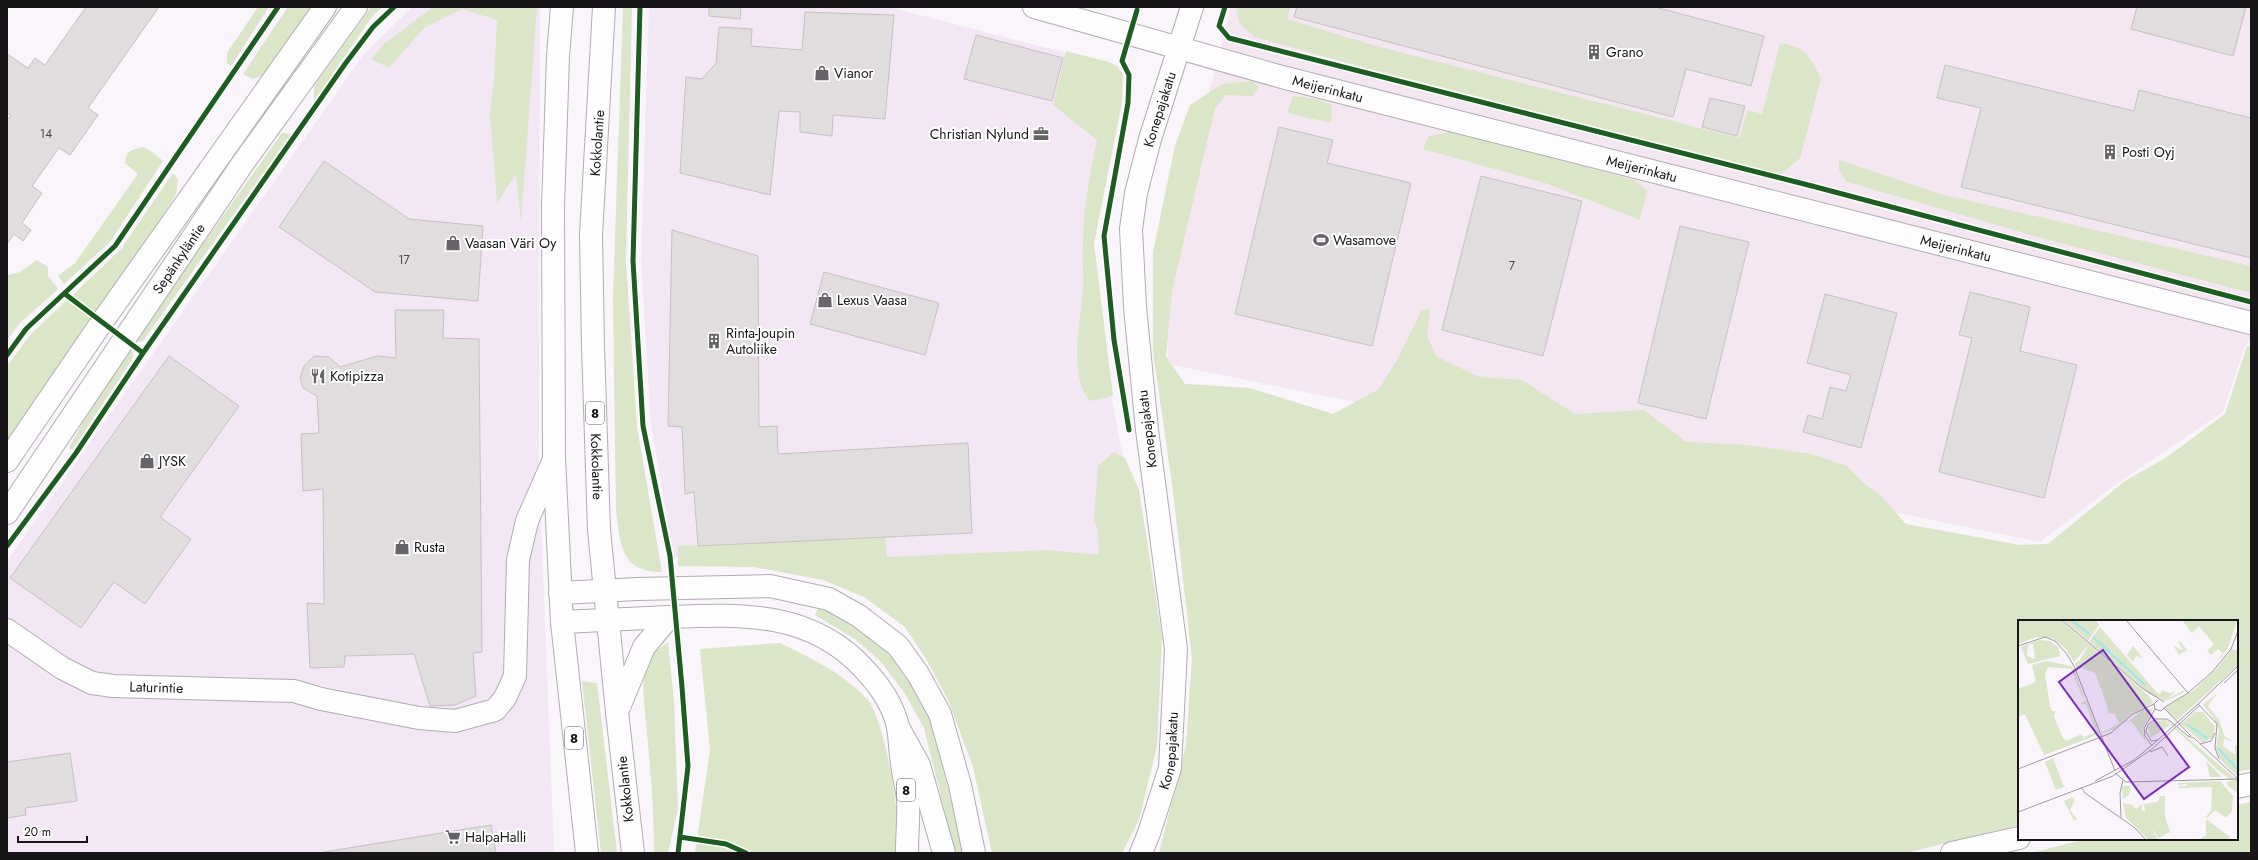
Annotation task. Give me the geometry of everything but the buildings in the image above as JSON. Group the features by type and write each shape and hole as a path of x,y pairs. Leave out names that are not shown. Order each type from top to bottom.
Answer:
{"main road":[{"name":"Sepänkyläntie","path":"7,461 102,322 325,7"},
{"name":"Sepänkyläntie","path":"7,513 243,163 356,7"},
{"name":"8","path":"562,7 558,56 553,207 554,458 562,622 587,853"},
{"name":"Kokkolantie","path":"604,7 592,235 599,530 633,853"},
{"name":"Meijerinkatu","path":"1034,7 1179,48 1419,112 2251,323"},
{"name":"Konepajakatu","path":"1141,853 1170,768 1176,649 1147,430 1135,307 1132,228 1136,193 1150,139 1192,7"},
{"name":"Laturintie","path":"7,630 62,668 92,683 113,686 294,691 321,699 419,718 455,721 495,710 505,698 515,676 518,560 527,522 554,458"},
{"path":"560,593 770,586 829,599 859,616 898,646 918,674 940,714 960,785 974,853"},
{"name":"8","path":"617,712 644,647 669,617 709,615 774,620 799,625 824,635 842,648 879,684 889,702 898,727 908,799 907,853"},
{"path":"562,622 669,617"},
{"path":"898,727 919,766 944,853"},
{"path":"2238,787 2251,784"},
{"path":"1952,853 2018,838"}],"shaded area":[{"path":"412,7 540,7 539,467 554,853 7,853 7,561 364,54"},
{"path":"649,7 889,7 1109,64 1090,243 1110,390 1146,574 868,569 674,557 651,426 641,261"},
{"path":"1231,7 2251,7 2251,340 2245,346 2223,412 2119,482 2040,542 1168,364 1167,256"}],"green space":[{"path":"258,7 269,7 231,66 227,63 227,53"},
{"path":"288,7 310,7 262,76 252,79 243,74"},
{"path":"371,7 383,7 374,14 314,101 314,86"},
{"path":"433,7 537,7 521,222 516,174 497,203 490,113 494,78 497,20 462,9 424,28 389,68 371,59 384,44"},
{"path":"623,7 632,7 626,262 637,427 662,572 648,571 638,567 630,561 621,544 616,509 613,298"},
{"path":"1236,7 1290,7 1287,19 1376,46 1739,138 1748,110 1762,114 1780,43 1789,45 1806,54 1814,64 1821,79 1800,158 1782,174 1374,70 1255,37 1239,23"},
{"path":"1066,51 1109,62 1118,67 1123,75 1122,102 1094,244 1113,396 1090,401 1083,390 1079,377 1077,347 1083,289 1084,217 1087,192 1097,140 1053,105"},
{"path":"1252,81 1259,87 1252,96 1226,95 1215,108 1172,291 1166,356 1185,384 1250,388 1333,414 1379,389 1397,360 1421,311 1430,308 1427,336 1436,356 1479,377 1522,380 1575,414 1644,410 1686,442 1747,445 1812,454 1847,466 1865,484 1882,497 1906,524 2020,545 2048,544 2125,481 2167,457 2225,414 2247,346 2251,347 2251,769 2238,772 2238,620 2018,620 2018,825 1906,853 1159,853 1186,745 1192,658 1173,491 1153,352 1153,252 1175,146 1190,105 1222,84"},
{"path":"1293,96 1317,99 1332,105 1331,123 1287,113"},
{"path":"1455,131 1634,180 1647,190 1640,220 1545,183 1423,149 1429,136"},
{"path":"282,133 291,134 143,341 140,342 135,339"},
{"path":"143,147 151,151 163,161 110,242 64,284 58,276 75,263 138,174 125,163 128,153"},
{"path":"1839,160 1940,194 2251,266 2251,293 2038,237 1847,182 1839,170"},
{"path":"173,173 178,180 176,194 154,230 7,442 7,366 31,334 121,249"},
{"path":"37,260 48,267 48,276 58,289 20,323 7,340 7,275 20,272"},
{"path":"129,349 133,352 132,360 72,450 69,448 94,401"},
{"path":"1114,452 1125,458 1139,490 1162,637 1157,746 1139,820 1122,853 992,853 973,767 949,702 928,662 905,627 864,597 823,580 754,567 678,566 678,546 885,537 887,557 1049,550 1099,555 1098,531 1094,520 1098,466"},
{"path":"819,607 871,635 899,664 931,719 964,853 955,853 924,728 904,692 880,661 855,639 815,615"},
{"path":"668,643 674,702 678,808 668,853 654,853 652,794 643,682 649,659 657,649"},
{"path":"780,643 815,660 848,681 867,699 874,710 886,749 895,797 898,839 897,853 695,853 710,750 700,649"},
{"path":"582,681 597,683 617,853 601,853"},
{"path":"2251,802 2251,853 2031,853 2082,840 2238,840 2238,805"}],"cycle path":[{"path":"7,355 26,329 115,246 278,7"},
{"path":"7,546 76,453 143,353 345,64 373,27 394,7"},
{"path":"640,7 633,261 643,426 670,556 682,687 688,766 678,853"},
{"path":"1225,7 1219,26 1229,38 1812,186 2251,302"},
{"path":"1129,430 1114,340 1104,236 1128,103 1129,75 1122,61 1137,10"},
{"path":"65,294 143,353"},
{"path":"680,837 726,844 746,853"}],"place":[{"name":"Grano","path":"1594,52"},
{"name":"Vianor","path":"822,73"},
{"name":"Christian Nylund","path":"1041,134"},
{"name":"Posti Oyj","path":"2110,152"},
{"name":"Wasamove","path":"1321,240"},
{"name":"Vaasan Väri Oy","path":"453,243"},
{"name":"Lexus Vaasa","path":"825,300"},
{"name":"Rinta-Joupin Autoliike","path":"714,341"},
{"name":"Kotipizza","path":"318,376"},
{"name":"JYSK","path":"147,461"},
{"name":"Rusta","path":"402,547"},
{"name":"HalpaHalli","path":"453,837"}]}
